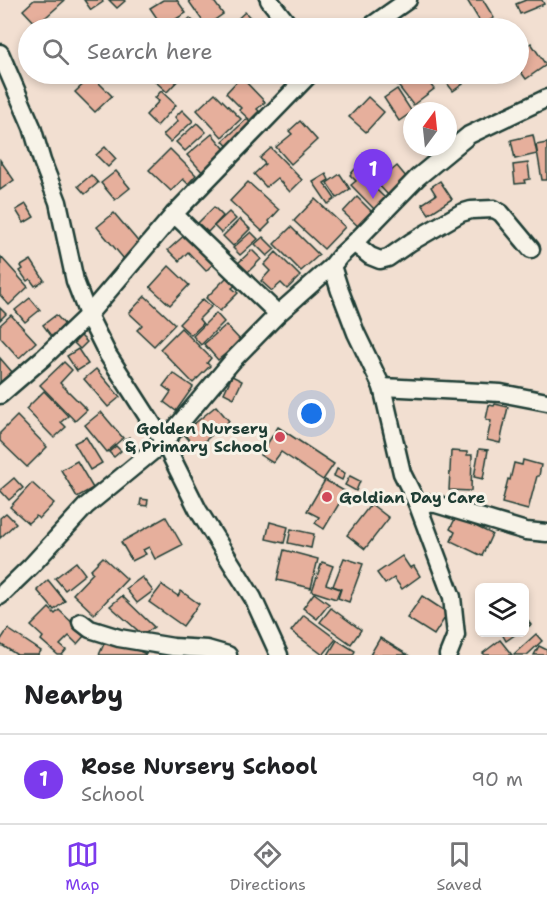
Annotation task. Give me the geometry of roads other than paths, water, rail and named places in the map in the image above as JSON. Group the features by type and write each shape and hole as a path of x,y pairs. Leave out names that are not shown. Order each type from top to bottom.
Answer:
{"street":[{"path":"269,0 283,18"},
{"path":"382,18 408,0"},
{"path":"0,53 28,118 58,202 75,280 88,315 108,355 164,442 198,510 253,598 279,655"},
{"path":"0,395 88,315 174,214 300,84"},
{"path":"0,596 86,506 164,442 235,358 278,314 332,266 418,177 469,135 547,98"},
{"path":"354,243 370,256 380,260 388,258 461,213 483,208 494,209 501,213 531,249"},
{"path":"174,214 278,314"},
{"path":"332,266 339,291 356,333 382,387 402,473 417,503 452,597 456,635 448,655"},
{"path":"382,387 501,393 547,402"},
{"path":"417,503 436,504 526,531 547,533"},
{"path":"81,622 90,629 119,638 173,647 207,649 228,655"}],"place":[{"name":"Rose Nursery School","path":"373,199"},
{"name":"Golden Nursery & Primary School","path":"280,437"},
{"name":"Goldian Day Care","path":"327,497"}]}
